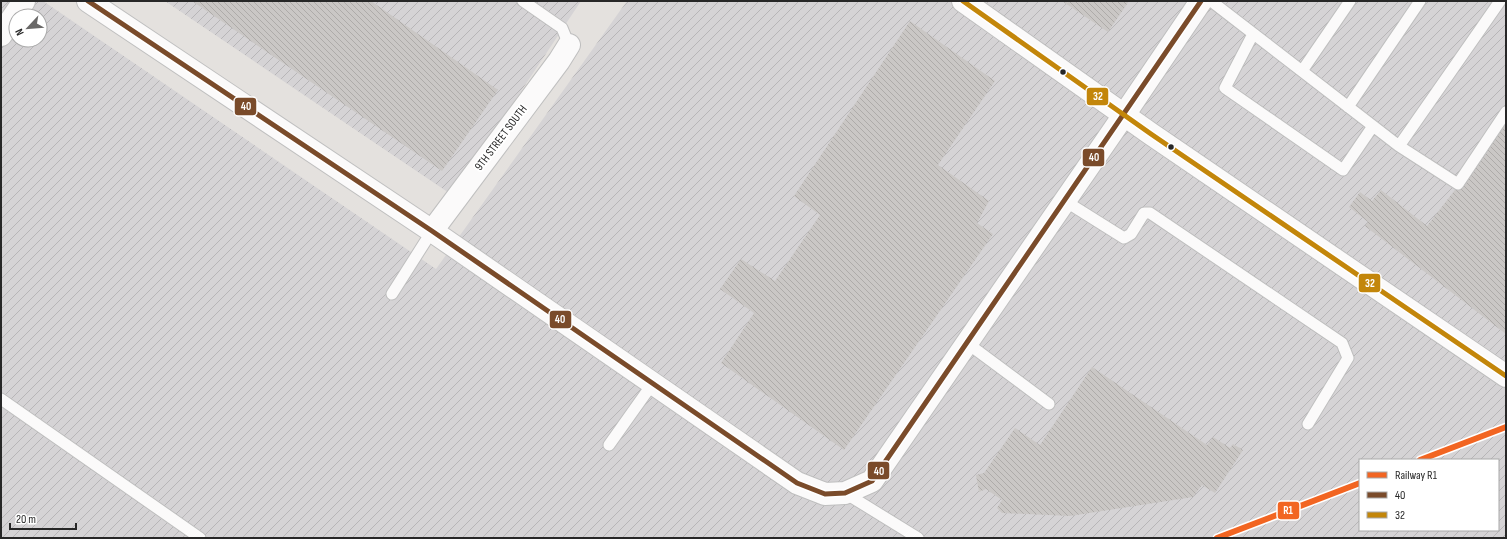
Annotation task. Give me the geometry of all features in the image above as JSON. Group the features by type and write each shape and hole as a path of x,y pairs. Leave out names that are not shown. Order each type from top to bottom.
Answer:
{"street":[{"path":"1,35 24,1"},
{"path":"88,1 432,231 797,482 825,494 845,493 872,481 1201,1"},
{"path":"963,1 1124,115 1506,376"},
{"name":"9TH STREET SOUTH","path":"432,231 559,61 569,45"}],"lane":[{"path":"523,1 562,28 569,45"},
{"path":"1211,1 1373,126 1400,146 1458,184 1506,112"},
{"path":"1302,71 1350,1"},
{"path":"1348,107 1420,1"},
{"path":"1400,146 1500,1"},
{"path":"1253,34 1225,88 1342,170 1373,126"},
{"path":"1064,201 1124,238 1131,234 1144,213 1150,213 1342,343 1348,358 1308,424"},
{"path":"392,294 432,231"},
{"path":"967,343 1048,404"},
{"path":"609,445 653,383"},
{"path":"1,398 200,538"},
{"path":"845,493 918,538"}],"shaded area":[{"path":"1,1 43,1 436,269 627,1 1506,1 1506,538 1,538"},
{"path":"165,1 581,1 452,195"}],"building":[{"path":"192,1 371,1 498,90 442,171"},
{"path":"1062,1 1129,1 1108,32"},
{"path":"910,21 995,81 938,165 989,201 977,223 993,234 844,450 721,363 754,313 720,289 741,259 775,281 820,215 794,196"},
{"path":"1506,124 1506,334 1365,226 1368,222 1349,207 1360,192 1372,201 1381,190 1427,226"},
{"path":"1092,367 1207,445 1213,437 1230,448 1233,444 1243,450 1215,493 1202,485 1193,497 1070,516 1002,513 997,508 1002,500 986,489 979,492 976,475 984,473 1015,428 1040,445"}],"rail line":[{"name":"R1","path":"1423,459 1506,427"},
{"name":"R1","path":"1217,538 1359,483"}],"transit line":[{"name":"40","path":"88,1 432,231 797,483 825,494 845,493 872,481 1201,1"},
{"name":"32","path":"963,1 1151,134 1506,376"}]}
